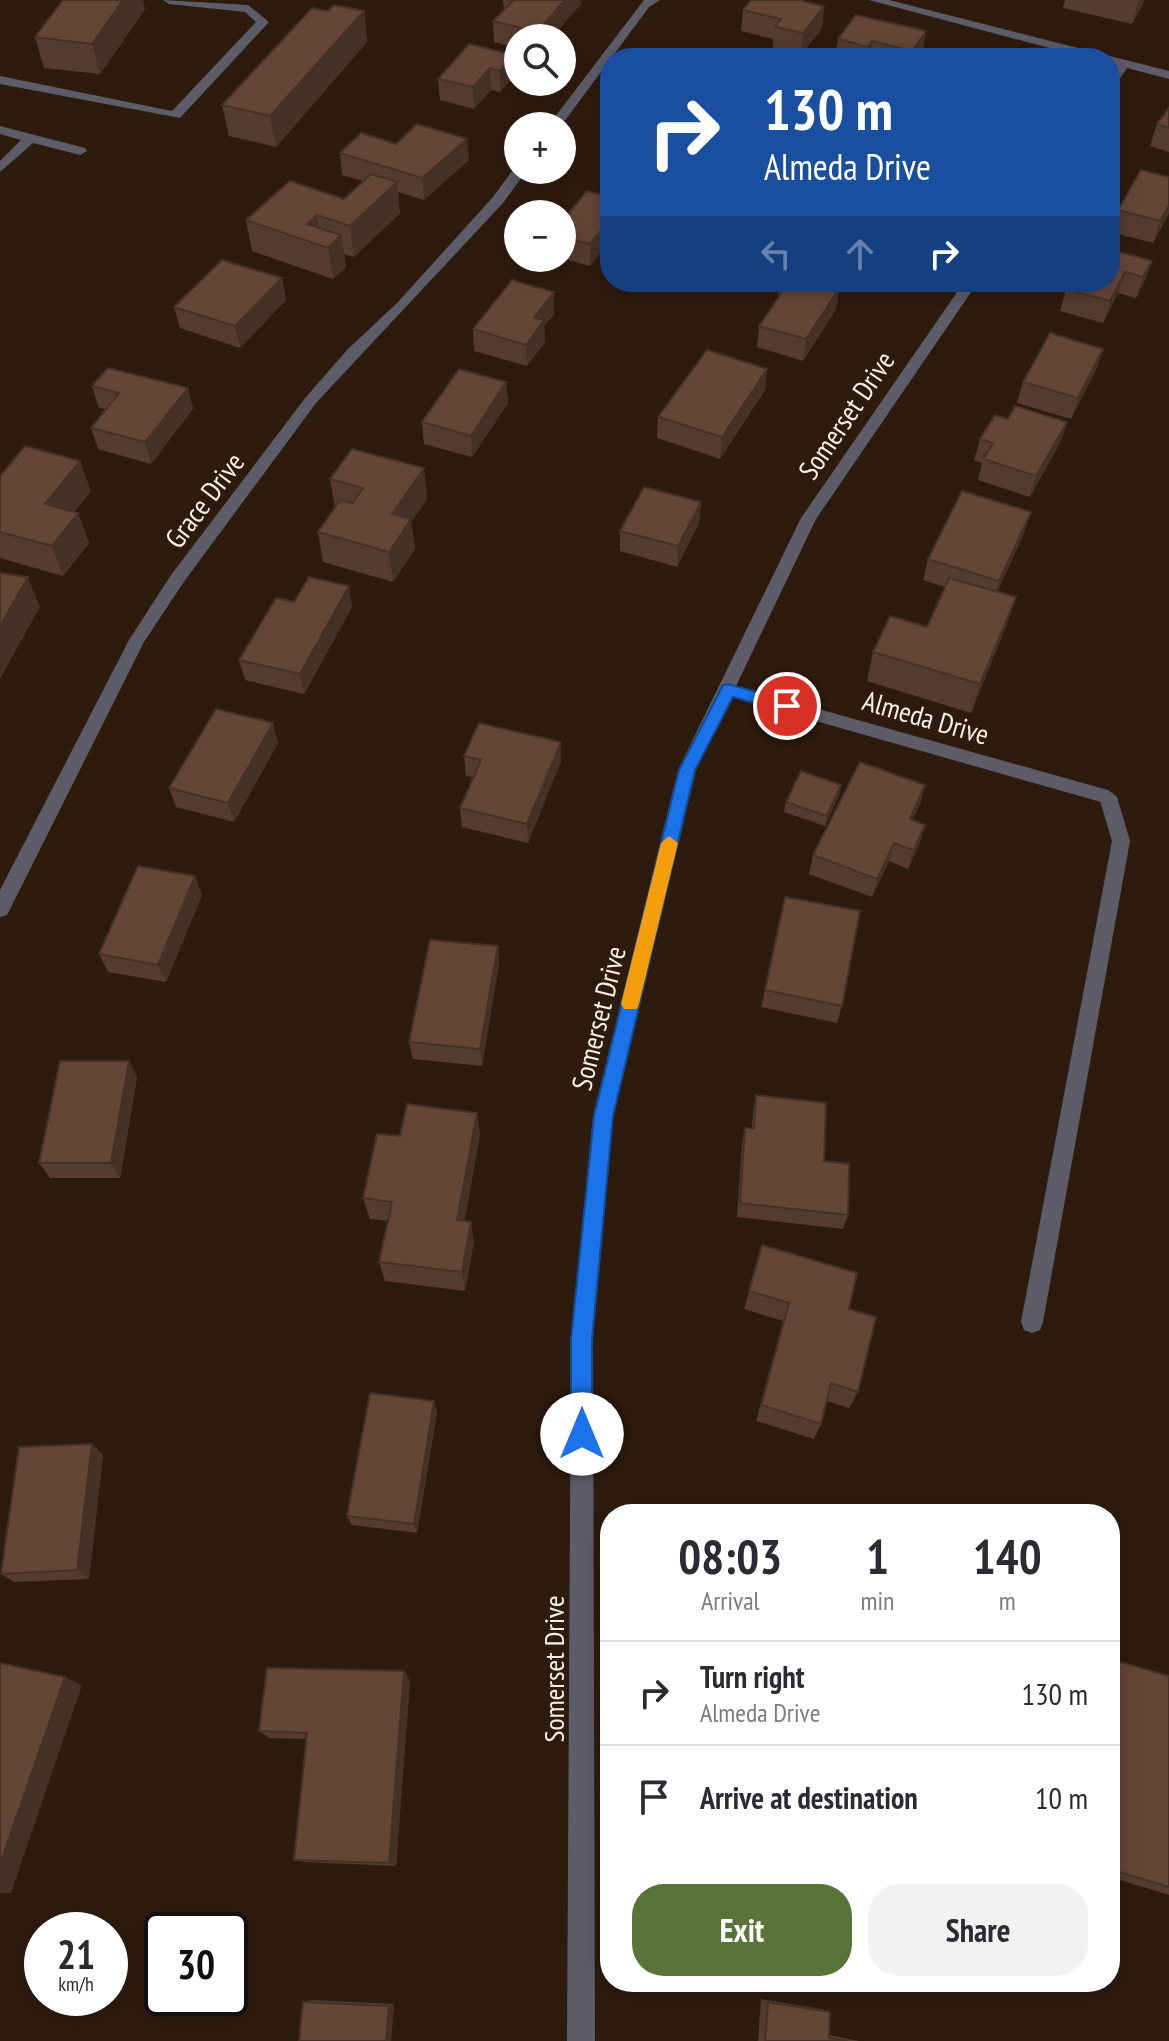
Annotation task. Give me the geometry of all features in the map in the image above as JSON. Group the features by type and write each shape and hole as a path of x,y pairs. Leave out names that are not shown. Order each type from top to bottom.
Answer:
{"street":[{"path":"0,80 175,115 263,22 248,9 169,0"},
{"path":"612,48 645,4 654,0"},
{"path":"875,0 1063,48"},
{"path":"1120,63 1169,75"},
{"path":"564,112 600,64"},
{"path":"1120,70 1124,64"},
{"path":"0,130 80,151"},
{"path":"0,168 30,138"},
{"name":"Grace Drive","path":"0,909 137,640 177,579 311,400 352,353 403,305 510,184"},
{"name":"Somerset Drive","path":"581,2041 582,1339 603,1116 687,770 809,518 964,292"},
{"name":"Almeda Drive","path":"728,690 1108,797 1121,841 1032,1322"}],"building":[{"path":"63,0 123,0 92,44 35,37"},
{"path":"510,0 565,0 544,24 493,21 513,1"},
{"path":"751,0 798,0 824,6 803,33 775,27 781,19 743,10"},
{"path":"334,5 364,11 270,116 222,105 312,8 328,11"},
{"path":"856,15 926,31 914,48 872,41 868,47 838,39"},
{"path":"469,44 504,53 504,66 500,71 490,68 473,87 438,79"},
{"path":"1169,108 1169,128 1157,124"},
{"path":"417,124 467,139 422,178 340,153 361,133 396,144"},
{"path":"1141,170 1169,177 1169,205 1160,221 1120,211"},
{"path":"371,174 397,182 350,226 317,215 307,224 341,235 328,248 246,220 290,181 344,199"},
{"path":"587,191 600,194 600,232 590,244 576,240 576,204"},
{"path":"1120,252 1152,261 1143,277 1125,272 1120,282"},
{"path":"222,260 282,278 235,326 174,307"},
{"path":"512,280 554,292 534,318 544,320 526,345 473,329"},
{"path":"782,292 837,292 806,339 759,326"},
{"path":"1077,292 1115,292 1110,301"},
{"path":"1050,333 1103,349 1078,398 1023,382"},
{"path":"707,350 767,369 722,437 658,417"},
{"path":"108,368 188,388 145,442 91,428 119,393 92,386"},
{"path":"459,369 506,382 471,436 422,422"},
{"path":"1015,406 1067,422 1036,476 983,459 993,443 980,439 995,415 1008,419"},
{"path":"25,446 80,461 45,504 78,513 52,546 0,532 0,476"},
{"path":"352,449 424,468 392,514 411,519 389,552 318,532 340,500 353,503 363,488 330,479"},
{"path":"644,487 701,502 678,546 620,531"},
{"path":"962,491 1031,512 999,581 928,559"},
{"path":"0,573 28,577 0,626"},
{"path":"309,577 349,586 300,674 239,660 276,598 294,602"},
{"path":"949,578 1016,597 980,684 873,652 890,616 927,627"},
{"path":"216,709 273,723 228,803 169,788"},
{"path":"479,723 561,742 527,824 460,808 481,760 464,756"},
{"path":"860,762 925,785 910,819 925,825 914,850 894,843 877,879 813,855"},
{"path":"801,771 841,785 827,816 786,802"},
{"path":"138,866 195,876 158,965 99,954"},
{"path":"785,897 860,911 842,1006 765,990"},
{"path":"430,940 498,946 480,1049 409,1042"},
{"path":"60,1061 129,1061 111,1163 39,1163"},
{"path":"756,1095 826,1103 824,1161 849,1164 848,1215 740,1203 745,1128 754,1129"},
{"path":"407,1104 477,1113 457,1220 471,1222 462,1272 379,1262 392,1202 363,1198 377,1134 400,1136"},
{"path":"762,1245 857,1273 849,1309 876,1317 858,1392 831,1383 821,1424 761,1405 789,1303 749,1291"},
{"path":"370,1393 434,1401 414,1524 347,1516"},
{"path":"92,1444 77,1570 1,1574 19,1447"},
{"path":"1120,1662 1169,1676 1169,1887 1120,1872"},
{"path":"0,1663 65,1677 0,1864"},
{"path":"267,1668 404,1671 389,1863 294,1860 307,1733 259,1731"},
{"path":"303,2002 389,2006 386,2041 299,2041"},
{"path":"768,2002 830,2012 829,2038 847,2041 765,2041"}],"slow traffic":[{"path":"630,1004 669,843"}],"route":[{"path":"582,1434 582,1339 603,1116 687,770 728,690 787,706"}]}
